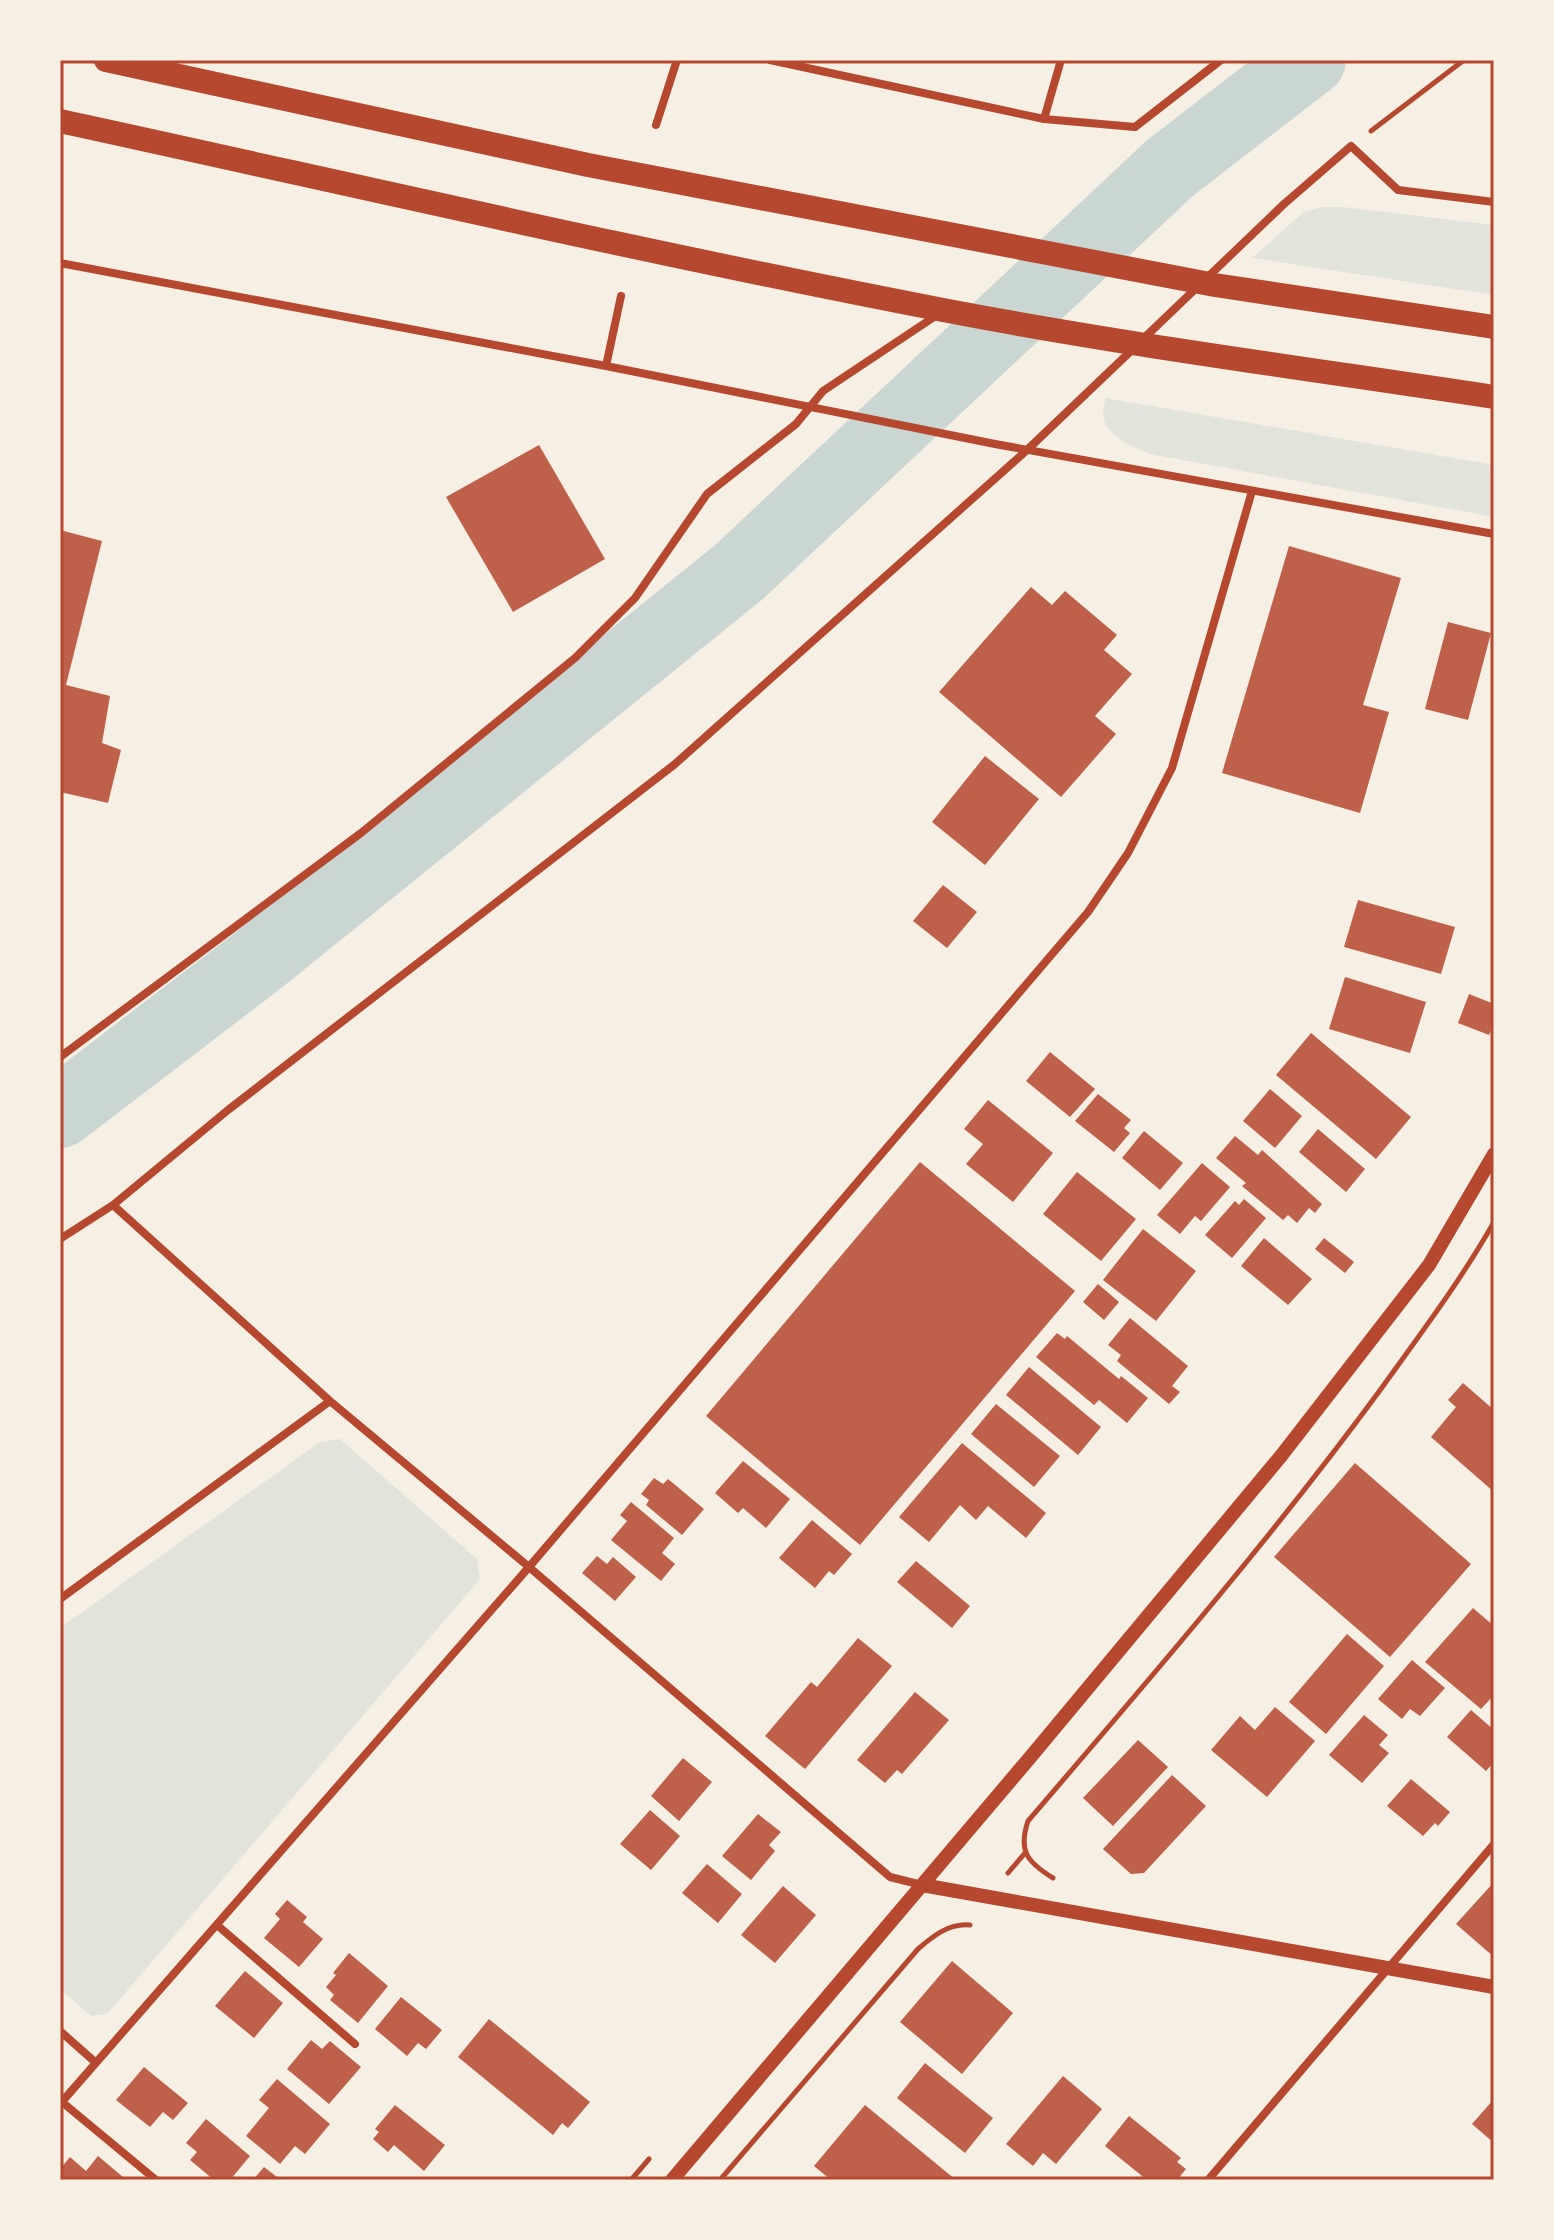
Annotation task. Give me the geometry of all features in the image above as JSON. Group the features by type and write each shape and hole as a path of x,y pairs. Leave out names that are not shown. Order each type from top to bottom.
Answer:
{"highway":[{"path":"106,60 588,165 1215,285 1494,327"},
{"path":"60,121 551,229 944,310 1494,397"}],"street":[{"path":"656,125 677,60"},
{"path":"770,60 1044,119 1135,127 1221,60"},
{"path":"1044,119 1061,60"},
{"path":"60,1239 113,1205 228,1110 675,764 1027,450 1284,204 1351,146 1398,190 1494,202"},
{"path":"60,263 606,366 995,444 1494,534"},
{"path":"606,366 621,296"},
{"path":"60,1057 361,833 575,658 635,598 707,494 796,424 823,391 944,310"},
{"path":"156,2180 61,2103 529,1567 1088,912 1128,853 1172,768 1252,491"},
{"path":"672,2180 1291,1444 1429,1265 1494,1154"},
{"path":"113,1205 330,1401 529,1567 890,1877 1494,1987"},
{"path":"60,1599 330,1401"},
{"path":"1208,2180 1494,1844"},
{"path":"217,1925 355,2044"},
{"path":"60,2031 95,2062"}],"path":[{"path":"1351,146 1464,60"},
{"path":"1028,1821 1142,1689 1318,1474 1465,1273 1494,1222"},
{"path":"720,2180 918,1949 938,1932 962,1924 975,1925"}],"shaded area":[{"path":"1324,207 1494,225 1494,295 1252,258 1305,211"},
{"path":"1106,398 1494,465 1494,517 1150,454 1121,440 1108,428 1103,410"},
{"path":"340,1439 477,1559 480,1579 107,2014 91,2016 60,1989 60,1628 320,1442"}],"building":[{"path":"539,445 605,559 513,612 446,497"},
{"path":"60,530 102,541 66,685 110,696 102,743 121,750 108,803 60,792"},
{"path":"1289,546 1401,578 1363,705 1389,712 1360,813 1222,773"},
{"path":"1031,587 1052,605 1065,591 1117,635 1104,650 1132,674 1095,716 1116,734 1061,797 939,692"},
{"path":"1448,622 1491,633 1468,720 1425,709"},
{"path":"985,756 1039,799 985,865 932,822"},
{"path":"943,885 977,912 947,948 913,921"},
{"path":"1358,900 1455,927 1441,974 1344,947"},
{"path":"1345,977 1426,1002 1410,1053 1329,1029"},
{"path":"1469,994 1494,1004 1494,1023 1489,1035 1458,1023"},
{"path":"1311,1033 1411,1117 1376,1159 1276,1075"},
{"path":"1050,1052 1095,1089 1070,1117 1026,1081"},
{"path":"1270,1089 1302,1116 1275,1148 1243,1121"},
{"path":"1098,1094 1131,1120 1124,1128 1130,1133 1114,1152 1075,1121"},
{"path":"988,1100 1053,1153 1013,1202 966,1164 983,1144 964,1129"},
{"path":"1318,1129 1365,1169 1346,1192 1299,1152"},
{"path":"1144,1131 1183,1163 1160,1190 1122,1158"},
{"path":"1235,1136 1258,1155 1262,1150 1322,1204 1315,1213 1309,1208 1297,1223 1288,1215 1283,1220 1242,1186 1246,1183 1216,1158"},
{"path":"920,1162 1075,1291 860,1545 706,1416"},
{"path":"1202,1163 1230,1187 1201,1221 1195,1216 1180,1234 1157,1215"},
{"path":"1077,1172 1136,1219 1101,1261 1043,1214"},
{"path":"1244,1199 1266,1218 1232,1258 1205,1235 1235,1201 1239,1205"},
{"path":"1143,1229 1196,1271 1156,1321 1103,1280"},
{"path":"1264,1238 1312,1279 1288,1305 1241,1266"},
{"path":"1324,1238 1354,1262 1345,1273 1315,1249"},
{"path":"1098,1284 1119,1302 1104,1320 1083,1302"},
{"path":"1130,1318 1188,1366 1172,1386 1180,1392 1169,1404 1117,1361 1121,1355 1108,1345"},
{"path":"1057,1333 1065,1339 1067,1336 1119,1379 1121,1376 1148,1398 1127,1423 1099,1400 1094,1405 1036,1357"},
{"path":"1029,1367 1101,1427 1078,1455 1006,1395"},
{"path":"1463,1383 1494,1410 1494,1492 1431,1437 1456,1407 1448,1400"},
{"path":"996,1404 1060,1456 1034,1487 971,1434"},
{"path":"962,1443 1046,1513 1026,1538 988,1506 976,1520 960,1505 929,1542 899,1517"},
{"path":"743,1461 790,1499 766,1528 743,1508 738,1513 715,1493"},
{"path":"1355,1463 1471,1564 1390,1657 1274,1557"},
{"path":"654,1478 663,1484 668,1479 704,1509 682,1535 646,1505 649,1500 641,1494"},
{"path":"631,1502 674,1538 662,1553 675,1564 661,1581 611,1540 627,1521 620,1515"},
{"path":"812,1520 852,1554 834,1575 829,1571 815,1588 779,1558"},
{"path":"597,1556 607,1564 613,1557 636,1577 615,1601 582,1573"},
{"path":"916,1561 970,1606 952,1628 897,1582"},
{"path":"1473,1608 1494,1626 1494,1695 1481,1709 1425,1662"},
{"path":"1347,1634 1384,1666 1326,1734 1289,1702"},
{"path":"858,1638 892,1666 805,1769 765,1736 811,1682 817,1687"},
{"path":"1412,1660 1445,1688 1420,1716 1410,1709 1402,1719 1378,1699"},
{"path":"915,1692 949,1720 902,1774 897,1770 885,1783 857,1760"},
{"path":"1275,1707 1315,1741 1267,1797 1211,1750 1240,1716 1255,1730"},
{"path":"1471,1710 1494,1730 1494,1762 1486,1771 1447,1737"},
{"path":"1364,1715 1388,1735 1379,1745 1389,1753 1362,1783 1329,1755"},
{"path":"1138,1740 1168,1767 1113,1826 1083,1798"},
{"path":"683,1758 712,1782 679,1821 651,1796"},
{"path":"1172,1775 1206,1806 1144,1873 1131,1874 1103,1849"},
{"path":"1411,1779 1450,1812 1438,1826 1435,1823 1423,1836 1387,1806"},
{"path":"650,1810 680,1836 651,1870 620,1844"},
{"path":"758,1814 781,1832 769,1845 775,1851 751,1880 722,1856"},
{"path":"707,1864 742,1894 718,1923 682,1893"},
{"path":"1494,1882 1494,1957 1456,1924"},
{"path":"783,1886 816,1915 775,1963 741,1935"},
{"path":"287,1900 307,1917 303,1922 323,1939 299,1967 264,1938 280,1919 275,1914"},
{"path":"349,1953 388,1986 358,2023 330,2000 334,1995 326,1987"},
{"path":"952,1961 1013,2013 962,2074 900,2022"},
{"path":"245,1971 283,2003 254,2038 215,2006"},
{"path":"401,1997 442,2030 426,2049 418,2043 407,2056 375,2029"},
{"path":"489,2019 590,2102 568,2128 562,2123 553,2135 458,2057"},
{"path":"311,2040 322,2049 330,2041 361,2067 329,2104 287,2069"},
{"path":"925,2063 993,2118 965,2153 897,2098"},
{"path":"144,2067 188,2103 173,2120 163,2112 150,2127 116,2100"},
{"path":"1063,2076 1102,2109 1056,2164 1043,2153 1033,2166 1006,2144"},
{"path":"277,2079 330,2124 305,2154 295,2146 280,2164 246,2136 269,2108 259,2100"},
{"path":"1494,2099 1494,2143 1472,2124"},
{"path":"395,2105 445,2145 424,2171 394,2145 388,2152 373,2139 379,2132 375,2129"},
{"path":"865,2105 956,2180 831,2180 814,2166"},
{"path":"1129,2116 1181,2158 1177,2162 1186,2169 1177,2180 1147,2180 1105,2146"},
{"path":"206,2119 250,2156 230,2180 214,2180 190,2160 197,2152 186,2143"},
{"path":"98,2156 123,2177 120,2180 60,2180 60,2169 70,2157 86,2171"},
{"path":"264,2167 281,2180 253,2180"}],"waterway":[{"path":"60,1112 260,959 739,572 1170,168 1310,60"}]}
